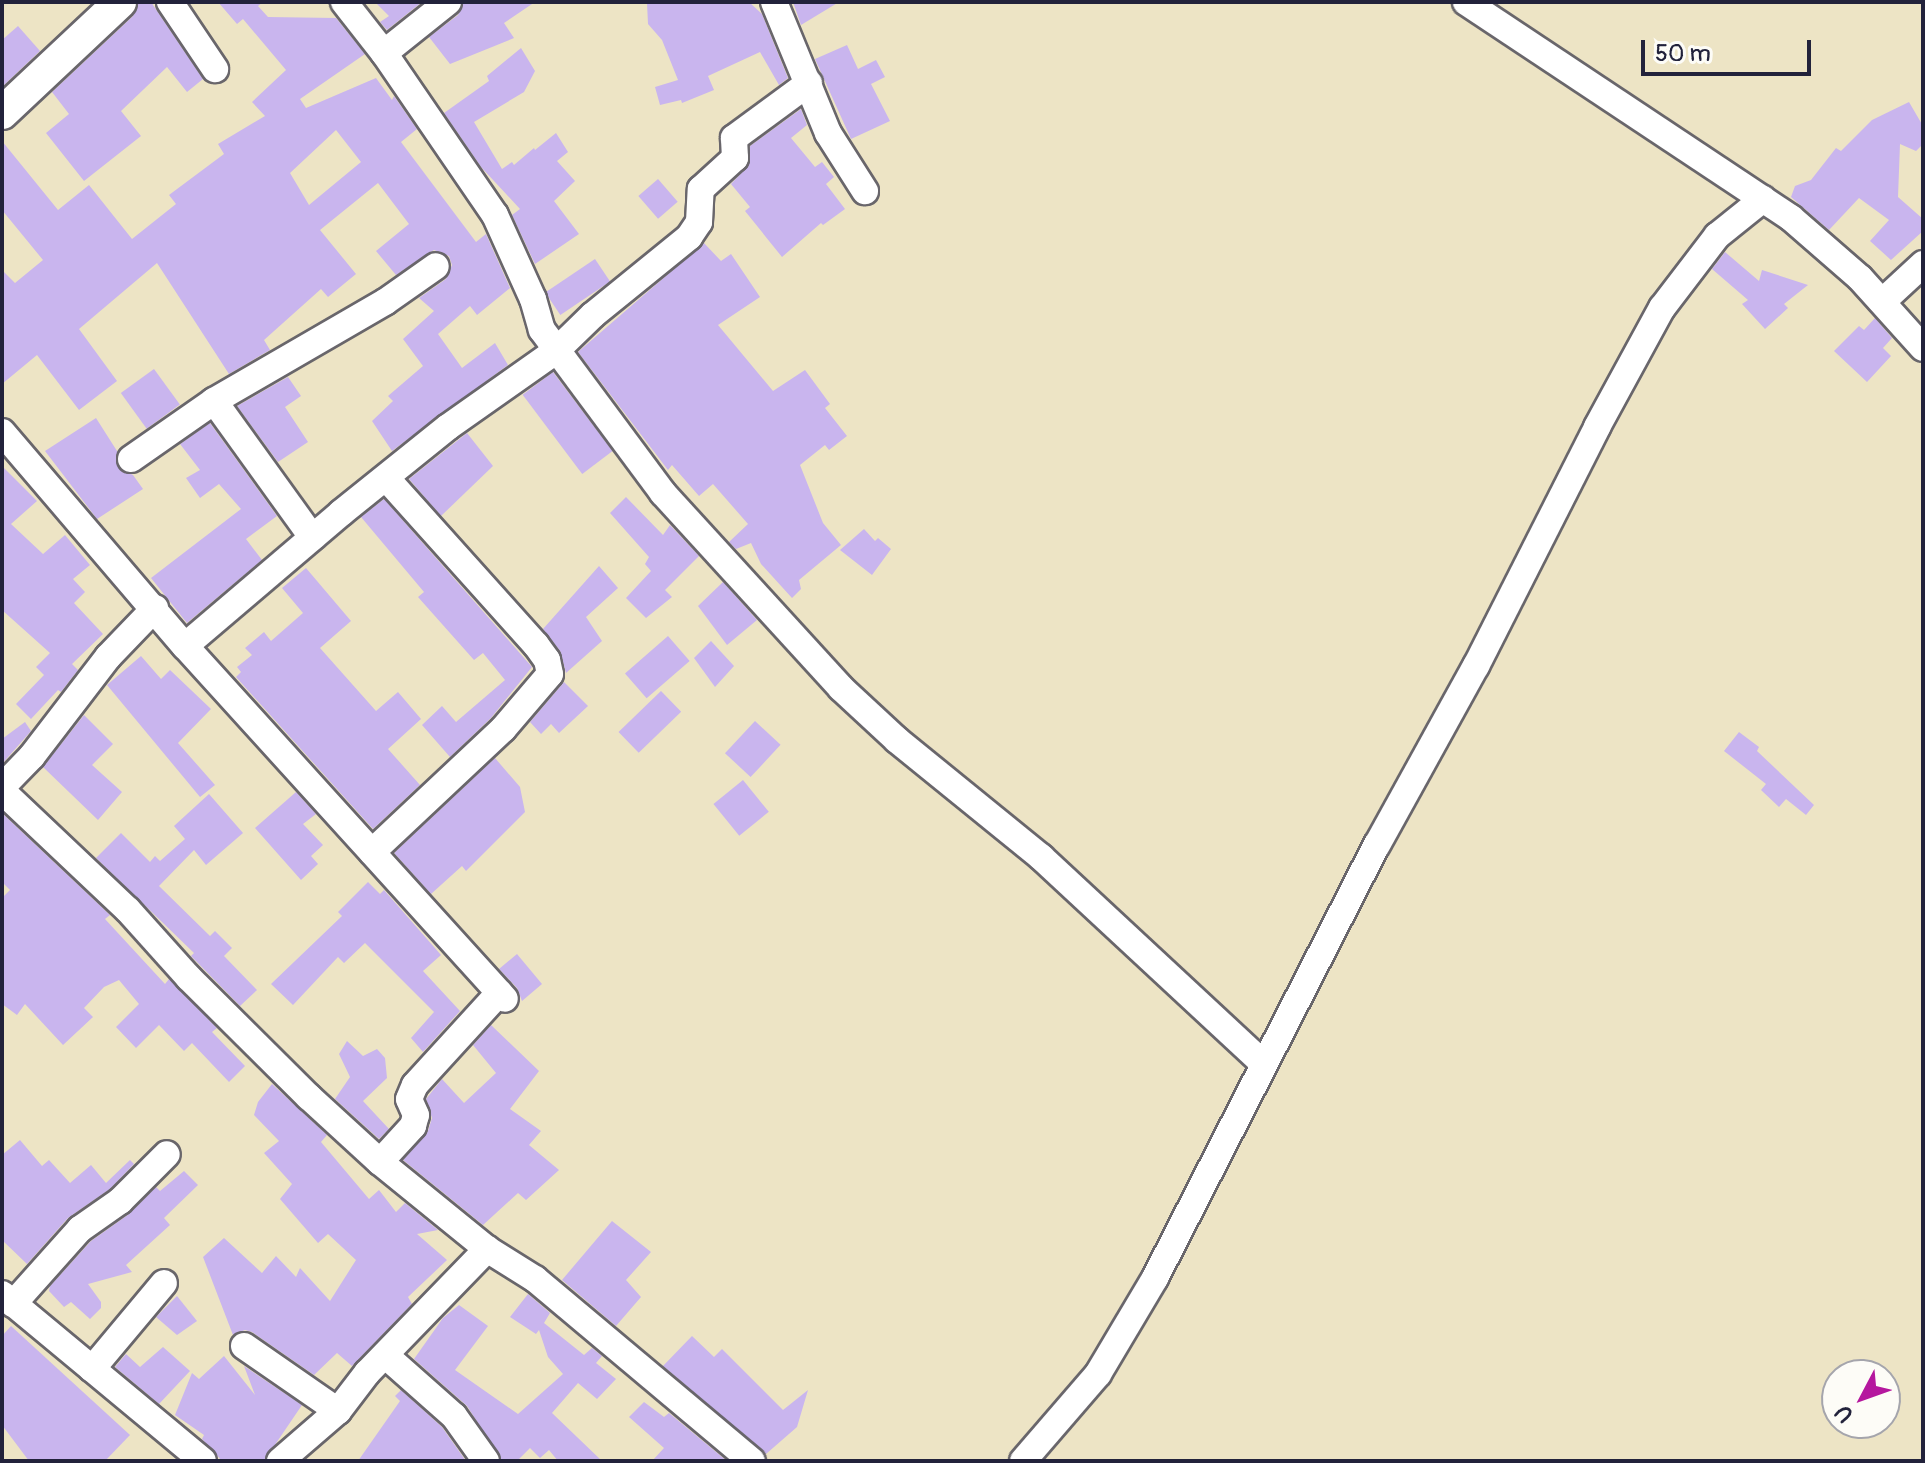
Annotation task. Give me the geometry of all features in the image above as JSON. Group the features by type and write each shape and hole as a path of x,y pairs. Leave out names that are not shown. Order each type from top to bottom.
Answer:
{"main road":[{"path":"2,113 120,2"}],"street":[{"path":"170,2 215,69"},
{"path":"344,2 384,53 495,215 533,299 542,330 663,493 841,688 897,740 1041,857 1264,1064"},
{"path":"384,53 448,2"},
{"path":"774,2 828,133 865,191"},
{"path":"1466,2 1791,218 1860,278 1923,348"},
{"path":"185,646 312,537 448,427 557,350 593,315 696,231 701,189 733,163 734,138 809,83"},
{"path":"1023,1461 1098,1374 1155,1278 1264,1064 1662,308 1717,236 1766,201"},
{"path":"1882,302 1923,264"},
{"path":"131,459 214,401 385,302 436,266"},
{"path":"214,401 312,537"},
{"path":"2,432 185,646 502,996 415,1085 409,1099 416,1115 413,1126 380,1162"},
{"path":"372,852 503,729 550,674 547,660 536,645 386,478"},
{"path":"155,608 108,657 32,756 2,789 128,910 189,978 289,1077 380,1162 487,1249 535,1279 752,1461"},
{"path":"167,1154 120,1201 80,1229 8,1299 203,1461"},
{"path":"280,1461 338,1411 385,1355 487,1249"},
{"path":"92,1369 164,1283"},
{"path":"244,1346 338,1411"},
{"path":"385,1355 454,1416 486,1461"}],"building":[{"path":"138,2 151,2 203,79 187,92 167,67 121,111 141,136 84,181 46,133 69,114 52,92 133,16"},
{"path":"218,2 263,2 258,6 268,17 336,18 365,54 300,99 306,108 376,78 392,100 394,96 417,129 401,142 476,242 486,234 510,288 477,315 470,306 438,334 462,368 495,343 508,365 392,451 372,421 393,401 388,396 423,366 403,339 434,311 419,298 446,279 452,265 449,256 434,250 396,275 376,251 409,224 378,183 320,230 356,274 328,297 321,289 264,340 270,350 229,374 157,263 79,329 117,381 79,410 37,355 2,384 2,270 15,283 43,260 2,210 2,141 58,210 89,185 132,239 176,204 169,195 224,154 218,144 265,116 252,102 286,70 243,19 237,24","holes":["336,130 361,162 309,205 290,173"]},
{"path":"375,2 422,2 387,30 380,22 389,16"},
{"path":"464,2 535,2 504,23 514,38 450,64 429,37 458,15"},
{"path":"749,2 762,14 788,78 779,85 760,52 708,76 714,90 682,103 681,100 660,105 655,87 678,80 662,40 648,24 647,3"},
{"path":"793,2 839,2 801,25"},
{"path":"18,26 40,51 2,87 2,40"},
{"path":"847,45 858,69 876,60 885,77 871,84 890,121 851,139 815,59"},
{"path":"521,48 535,71 524,92 474,122 502,169 512,162 514,165 556,133 568,152 557,161 575,181 554,201 579,234 535,264 512,215 520,209 481,167 444,113 489,81 487,76"},
{"path":"1909,102 1923,126 1923,144 1916,151 1900,144 1898,197 1923,219 1923,231 1891,260 1870,241 1889,220 1859,198 1829,230 1791,197 1795,186 1811,180 1836,148 1841,151 1872,120"},
{"path":"801,109 807,125 791,138 815,167 822,162 834,177 826,184 845,209 823,225 821,223 782,257 745,211 750,207 731,184 749,165 750,146"},
{"path":"658,179 678,202 658,219 638,196"},
{"path":"704,243 721,261 731,254 760,297 718,325 773,391 805,370 830,404 825,408 847,436 829,450 825,445 800,465 823,523 841,545 799,580 801,589 792,598 761,564 751,543 736,549 729,542 748,524 713,484 699,496 672,465 668,470 578,352"},
{"path":"1725,252 1759,281 1762,270 1808,285 1784,304 1788,308 1765,329 1742,304 1748,300 1712,269"},
{"path":"595,259 610,281 560,315 545,293"},
{"path":"1875,318 1892,338 1883,348 1891,356 1867,382 1834,351 1859,326 1864,330"},
{"path":"154,369 180,405 147,429 121,393"},
{"path":"553,372 613,451 582,474 523,395"},
{"path":"288,377 301,396 285,407 308,442 278,462 237,406"},
{"path":"96,418 117,451 118,467 133,475 143,489 97,519 45,451"},
{"path":"210,423 277,516 246,539 262,560 187,623 151,578 241,509 219,484 200,498 186,478 200,470 180,444"},
{"path":"467,433 493,466 441,516 409,479"},
{"path":"2,466 37,501 11,524 43,554 65,535 90,565 73,579 85,592 74,603 103,634 72,664 78,670 61,692 58,690 31,719 16,704 44,675 36,667 50,653 2,610"},
{"path":"626,497 663,535 670,525 699,556 665,590 672,597 646,618 626,598 651,571 645,564 649,557 610,513"},
{"path":"384,499 532,667 491,718 450,757 422,725 442,706 456,722 505,680 483,653 474,660 418,597 424,592 361,517"},
{"path":"864,529 875,541 878,538 891,549 872,575 840,550"},
{"path":"599,566 618,588 586,617 602,641 566,673 560,651 543,629"},
{"path":"306,568 351,621 320,648 376,711 398,692 421,719 388,749 420,785 373,829 236,677 241,672 237,667 252,655 245,648 264,632 271,641 303,613 282,588"},
{"path":"723,582 757,620 727,645 698,606"},
{"path":"668,636 690,661 647,698 625,673"},
{"path":"711,641 734,666 715,687 694,658"},
{"path":"141,656 161,679 170,670 211,709 178,743 215,785 200,797 107,685"},
{"path":"564,682 588,706 559,733 551,724 541,734 530,722"},
{"path":"661,691 681,712 639,753 619,732"},
{"path":"84,715 113,744 92,765 122,792 98,820 43,767"},
{"path":"755,721 781,745 751,777 725,753"},
{"path":"25,722 31,731 2,764 2,739"},
{"path":"1739,732 1759,747 1757,751 1814,805 1806,815 1786,799 1779,807 1761,790 1766,784 1724,751"},
{"path":"495,758 520,787 525,812 466,871 462,866 431,894 394,853"},
{"path":"743,780 769,812 739,836 713,804"},
{"path":"296,792 316,814 303,824 323,845 311,856 318,864 301,880 255,828"},
{"path":"209,794 243,833 206,865 194,850 159,886 210,936 215,931 232,948 224,956 257,990 240,1006 191,956 194,953 96,858 121,833 150,862 155,856 160,861 185,839 174,826"},
{"path":"2,813 110,915 105,919 165,984 169,979 217,1028 212,1032 245,1066 229,1082 192,1043 184,1051 159,1025 136,1048 116,1027 139,1004 119,980 104,987 84,1008 93,1017 63,1045 25,1004 17,1015 2,1004 2,898 10,890 2,882"},
{"path":"368,882 380,894 384,890 441,955 423,971 460,1011 423,1052 411,1038 434,1012 365,943 344,963 338,957 293,1005 271,984 342,916 338,912"},
{"path":"517,954 542,984 522,1001 517,988 499,969"},
{"path":"491,1025 539,1071 510,1109 541,1131 529,1145 559,1170 526,1200 518,1193 483,1225 403,1160 428,1131 432,1118 426,1099 442,1079 464,1103 496,1073 473,1045"},
{"path":"347,1041 363,1056 377,1049 385,1058 387,1078 363,1101 389,1129 379,1139 335,1099 350,1077 339,1054"},
{"path":"272,1084 327,1135 321,1142 369,1199 379,1190 396,1212 405,1203 438,1230 417,1234 447,1260 408,1297 412,1304 352,1366 337,1353 314,1375 252,1332 245,1330 233,1335 203,1257 224,1238 262,1273 276,1256 296,1277 300,1268 330,1301 356,1260 328,1234 318,1243 280,1199 292,1184 264,1153 279,1141 254,1115 258,1102"},
{"path":"20,1140 42,1166 49,1160 70,1183 91,1165 106,1183 130,1160 134,1164 110,1189 68,1218 27,1264 2,1240 2,1155"},
{"path":"184,1171 198,1185 164,1218 170,1225 126,1265 132,1272 88,1284 101,1302 101,1308 90,1319 71,1302 64,1307 49,1291 50,1286 91,1241 129,1214 156,1187 160,1191"},
{"path":"612,1221 651,1252 626,1280 641,1297 616,1326 562,1280"},
{"path":"528,1294 550,1313 544,1323 584,1355 592,1348 602,1356 596,1363 616,1379 597,1399 578,1383 552,1413 602,1461 558,1461 549,1450 540,1458 530,1448 517,1461 502,1461 467,1406 414,1359 443,1318 459,1305 488,1326 455,1370 518,1414 563,1374 548,1357 539,1330 536,1334 510,1317"},
{"path":"177,1296 197,1321 177,1335 156,1317"},
{"path":"11,1326 130,1435 105,1461 29,1461 2,1425 2,1336"},
{"path":"692,1336 714,1357 722,1349 783,1410 808,1390 797,1427 766,1454 663,1366"},
{"path":"163,1347 190,1371 159,1404 115,1367 126,1354 140,1367"},
{"path":"224,1356 255,1395 244,1366 302,1405 264,1461 222,1461 202,1439 204,1435 175,1415 192,1373 199,1379"},
{"path":"401,1390 442,1427 466,1461 358,1461 400,1401 395,1396"},
{"path":"644,1402 664,1417 669,1413 727,1461 652,1461 664,1448 629,1417"}]}
